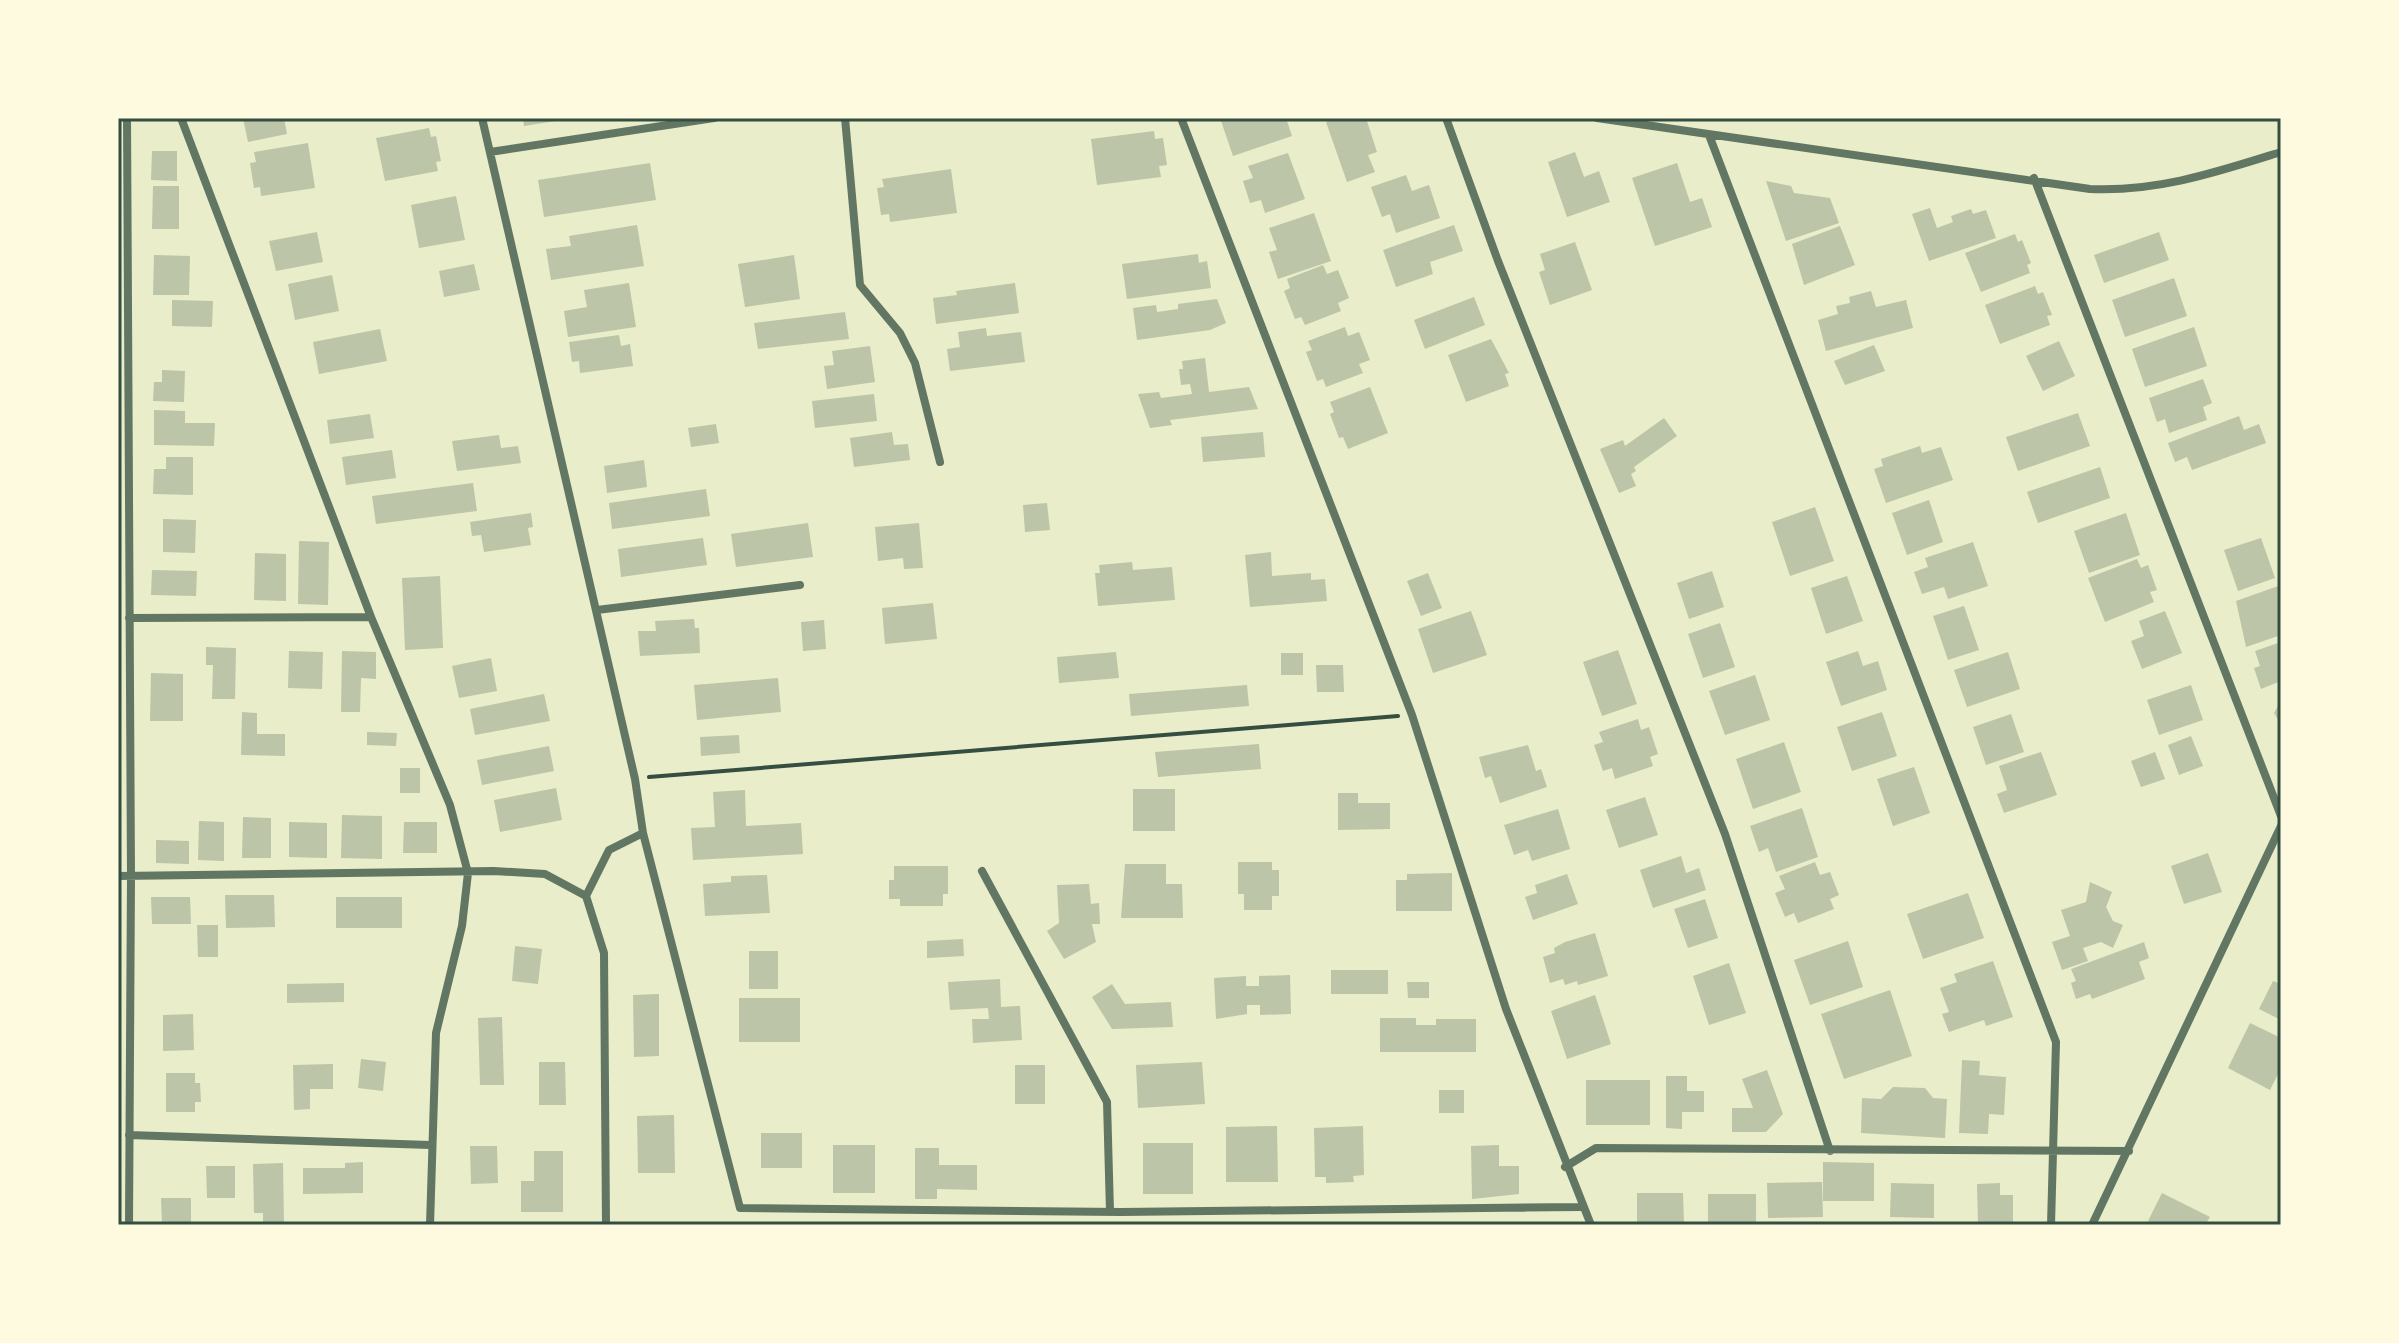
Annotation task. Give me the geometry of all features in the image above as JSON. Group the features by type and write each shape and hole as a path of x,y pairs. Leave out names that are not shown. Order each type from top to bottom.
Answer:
{"street":[{"path":"127,118 131,876 129,1225"},
{"path":"181,118 371,617 450,805 468,873 462,926 436,1033 430,1145 430,1225"},
{"path":"482,118 597,610 635,779 643,833 740,1208 1110,1212 1581,1207"},
{"path":"490,152 714,118"},
{"path":"845,118 860,285 900,333 915,363 940,462"},
{"path":"1181,118 1412,715 1506,1009 1565,1167 1591,1225"},
{"path":"1446,118 1503,276 1725,834 1830,1151"},
{"path":"1597,118 2034,178 2090,189 2126,191 2179,184 2281,152"},
{"path":"1709,135 2056,1042 2051,1225"},
{"path":"2034,178 2281,816"},
{"path":"597,610 800,585"},
{"path":"129,618 371,617"},
{"path":"2092,1225 2281,826"},
{"path":"606,1225 604,953 586,896 609,850 643,833"},
{"path":"982,871 1107,1102 1110,1212"},
{"path":"118,876 545,874 586,896"},
{"path":"129,1135 430,1145"},
{"path":"1565,1167 1596,1148 2129,1151"}],"path":[{"path":"635,779 1412,715"}],"building":[{"path":"243,118 284,118 287,134 248,142"},
{"path":"523,118 562,118 562,120 524,126"},
{"path":"1220,118 1286,118 1292,136 1233,156"},
{"path":"1337,118 1366,118 1377,152 1368,155 1375,172 1347,182 1326,122"},
{"path":"429,128 431,137 436,136 441,161 436,162 438,171 385,181 376,138"},
{"path":"1154,131 1155,139 1163,138 1167,165 1159,166 1161,177 1097,185 1091,139"},
{"path":"308,143 315,188 261,196 260,187 254,188 250,163 256,162 254,152"},
{"path":"152,151 177,151 177,181 151,180"},
{"path":"1575,152 1584,177 1599,171 1610,202 1567,217 1548,162"},
{"path":"1288,153 1305,199 1265,213 1261,200 1250,203 1243,181 1253,178 1248,166"},
{"path":"650,163 656,200 544,217 538,180"},
{"path":"1677,163 1690,202 1702,198 1712,227 1655,246 1632,178"},
{"path":"951,169 957,213 890,222 889,214 881,215 877,188 884,187 882,179"},
{"path":"1406,175 1412,191 1429,185 1440,218 1396,233 1390,214 1382,217 1371,187"},
{"path":"1766,181 1791,186 1794,193 1830,198 1839,223 1786,241"},
{"path":"153,186 179,186 179,229 152,229"},
{"path":"456,196 465,240 419,248 411,205"},
{"path":"1930,208 1937,228 1953,222 1951,216 1971,209 1973,214 1986,210 1996,238 1929,261 1912,214"},
{"path":"1314,213 1331,261 1278,279 1269,252 1277,250 1269,228"},
{"path":"637,225 644,266 551,280 546,249 571,246 569,236"},
{"path":"1454,225 1463,251 1430,262 1433,274 1396,287 1383,250"},
{"path":"1840,226 1855,265 1804,285 1792,244"},
{"path":"317,232 323,262 276,271 269,241"},
{"path":"2159,232 2169,260 2104,283 2094,255"},
{"path":"2015,234 2018,242 2022,240 2031,263 2027,265 2030,273 1981,292 1965,253"},
{"path":"1575,242 1592,290 1550,305 1539,272 1545,270 1540,254"},
{"path":"1198,254 1199,263 1207,261 1211,288 1127,299 1122,264"},
{"path":"154,255 190,256 189,295 153,295"},
{"path":"794,255 800,299 745,307 738,264"},
{"path":"474,264 480,290 444,297 439,271"},
{"path":"1323,265 1327,274 1338,270 1349,298 1338,303 1341,311 1305,325 1301,317 1295,319 1284,291 1290,288 1287,279"},
{"path":"332,275 339,311 295,320 288,284"},
{"path":"2174,278 2187,316 2125,337 2112,300"},
{"path":"629,283 636,327 568,337 564,311 587,307 584,290"},
{"path":"1015,283 1019,313 936,324 933,298 957,295 956,291"},
{"path":"2035,286 2038,294 2043,292 2052,315 2047,316 2050,325 2000,344 1985,305"},
{"path":"1871,291 1876,307 1906,300 1913,328 1826,351 1818,320 1838,314 1836,306 1850,303 1849,297"},
{"path":"1474,297 1485,325 1425,349 1414,320"},
{"path":"1217,299 1226,323 1210,330 1137,340 1133,308 1156,305 1157,312 1178,309 1178,304"},
{"path":"172,300 213,301 212,327 172,326"},
{"path":"845,312 849,339 758,349 754,323"},
{"path":"1345,327 1348,336 1359,332 1370,360 1359,364 1363,373 1326,387 1323,379 1317,381 1306,352 1312,350 1308,341"},
{"path":"2194,327 2207,366 2145,387 2132,349"},
{"path":"986,328 987,336 1021,332 1025,362 950,371 947,349 960,347 958,332"},
{"path":"380,329 387,361 319,374 313,342"},
{"path":"619,335 621,346 630,344 633,366 580,373 579,361 572,362 569,342"},
{"path":"1491,339 1509,373 1505,374 1509,386 1466,402 1448,355"},
{"path":"2059,341 2075,376 2043,391 2026,356"},
{"path":"1874,345 1885,371 1845,385 1834,361"},
{"path":"870,346 875,382 827,389 824,366 834,365 832,351"},
{"path":"1205,358 1209,392 1249,387 1258,409 1170,420 1172,425 1150,428 1138,394 1159,392 1161,398 1192,394 1190,384 1181,385 1179,369 1183,369 1182,361"},
{"path":"162,370 185,371 184,402 153,401 154,382 162,382"},
{"path":"2203,379 2212,403 2203,407 2207,420 2169,433 2165,419 2157,422 2149,398"},
{"path":"1370,387 1388,433 1348,449 1343,437 1339,438 1330,414 1334,412 1330,402"},
{"path":"874,394 877,421 815,428 812,401"},
{"path":"154,410 185,411 185,423 215,423 214,446 154,445"},
{"path":"2078,413 2090,446 2018,471 2006,437"},
{"path":"370,414 374,438 330,444 327,420"},
{"path":"2239,416 2244,430 2259,424 2266,443 2192,470 2187,457 2175,462 2168,443"},
{"path":"1664,418 1677,436 1634,467 1636,471 1631,474 1636,486 1619,493 1600,449 1623,440 1625,446"},
{"path":"716,424 719,443 691,447 688,428"},
{"path":"892,432 894,445 908,444 910,460 854,467 850,438"},
{"path":"1263,432 1265,457 1203,462 1201,437"},
{"path":"499,435 501,448 518,446 521,463 457,471 452,441"},
{"path":"1920,446 1922,453 1941,447 1953,480 1886,503 1874,469 1883,466 1881,459"},
{"path":"392,450 396,478 346,485 342,457"},
{"path":"166,457 193,457 193,495 153,494 154,469 166,469"},
{"path":"644,460 647,487 607,493 604,466"},
{"path":"2100,467 2110,498 2038,523 2027,492"},
{"path":"473,483 477,511 376,524 372,496"},
{"path":"706,489 710,516 612,529 609,503"},
{"path":"1929,500 1943,542 1907,555 1892,513"},
{"path":"1047,503 1050,530 1025,532 1023,505"},
{"path":"1815,507 1834,561 1790,576 1772,522"},
{"path":"531,513 533,527 528,528 531,545 484,552 481,535 472,536 470,522"},
{"path":"2126,513 2140,555 2089,573 2074,531"},
{"path":"163,519 196,520 195,553 163,552"},
{"path":"808,523 813,557 736,567 731,534"},
{"path":"919,523 923,568 904,569 903,558 878,561 875,527"},
{"path":"703,538 707,565 621,577 618,549"},
{"path":"2261,538 2275,578 2238,591 2224,550"},
{"path":"299,541 329,542 328,605 298,604"},
{"path":"1973,542 1988,586 1948,599 1944,587 1922,594 1914,572 1928,567 1925,558"},
{"path":"1271,552 1272,576 1311,573 1311,580 1325,579 1327,601 1250,607 1245,555"},
{"path":"255,553 286,554 286,601 254,600"},
{"path":"2137,559 2141,568 2148,565 2157,590 2150,592 2154,602 2105,622 2088,578"},
{"path":"1132,562 1133,570 1172,567 1175,600 1098,606 1095,573 1100,573 1099,565"},
{"path":"152,570 197,571 196,596 151,595"},
{"path":"1712,571 1724,607 1689,619 1677,583"},
{"path":"1428,573 1442,608 1421,616 1407,581"},
{"path":"440,576 443,648 405,650 402,578"},
{"path":"1847,576 1863,621 1826,634 1811,588"},
{"path":"2281,585 2281,635 2246,647 2236,601"},
{"path":"933,603 937,639 885,644 882,608"},
{"path":"1964,606 1979,650 1948,660 1933,616"},
{"path":"1471,611 1487,655 1433,673 1418,629"},
{"path":"2165,611 2182,653 2142,669 2131,641 2144,636 2139,621"},
{"path":"694,619 695,628 699,628 700,653 640,656 638,631 656,631 655,621"},
{"path":"824,620 826,649 803,651 801,622"},
{"path":"1720,623 1735,667 1703,678 1688,634"},
{"path":"2281,642 2281,681 2261,689 2254,668 2260,666 2255,651"},
{"path":"206,647 236,648 235,699 212,699 213,665 206,665"},
{"path":"1618,650 1637,704 1602,716 1583,662"},
{"path":"289,651 323,652 322,689 288,688"},
{"path":"342,651 376,652 376,679 361,678 360,712 341,712"},
{"path":"1858,651 1863,666 1878,661 1887,690 1841,706 1826,662"},
{"path":"1116,652 1119,678 1059,683 1057,657"},
{"path":"2008,652 2020,689 1967,707 1954,670"},
{"path":"1281,653 1303,653 1303,675 1281,675"},
{"path":"491,658 497,691 459,698 452,666"},
{"path":"1316,665 1343,665 1344,692 1317,692"},
{"path":"151,673 183,674 183,721 150,721"},
{"path":"1755,675 1770,720 1725,735 1709,691"},
{"path":"778,678 781,712 697,720 694,685"},
{"path":"1247,685 1249,706 1131,716 1129,694"},
{"path":"2191,685 2203,720 2159,735 2147,700"},
{"path":"544,694 550,721 475,735 470,709"},
{"path":"2281,701 2281,725 2274,713"},
{"path":"242,712 257,713 257,734 285,734 285,756 241,755"},
{"path":"1882,712 1897,756 1852,771 1837,727"},
{"path":"2011,714 2024,752 1986,765 1973,727"},
{"path":"1638,719 1641,730 1649,727 1658,754 1650,757 1653,766 1615,779 1612,768 1603,771 1594,745 1603,742 1599,732"},
{"path":"367,732 397,733 396,746 367,745"},
{"path":"739,735 740,753 701,756 700,737"},
{"path":"2191,736 2203,766 2179,775 2168,745"},
{"path":"1784,742 1801,792 1753,809 1736,759"},
{"path":"1259,744 1261,769 1158,777 1155,752"},
{"path":"1528,745 1536,771 1541,769 1547,787 1500,803 1491,776 1485,778 1479,757"},
{"path":"549,746 554,771 482,785 477,760"},
{"path":"2041,752 2057,795 2004,813 1997,794 2007,790 1999,766"},
{"path":"2155,752 2165,779 2141,787 2131,761"},
{"path":"1914,767 1930,813 1893,826 1877,779"},
{"path":"400,768 420,768 420,793 400,793"},
{"path":"556,788 562,820 500,832 494,800"},
{"path":"1133,789 1175,789 1175,831 1133,831"},
{"path":"745,790 746,826 801,823 803,854 693,860 691,828 715,827 713,792"},
{"path":"1338,793 1358,793 1358,803 1390,803 1390,829 1338,830"},
{"path":"1645,797 1658,835 1619,848 1606,810"},
{"path":"1802,808 1818,857 1776,872 1768,848 1759,852 1750,826"},
{"path":"1558,809 1570,849 1532,861 1528,850 1514,855 1504,825"},
{"path":"342,815 382,816 382,859 341,858"},
{"path":"243,817 271,818 271,858 242,858"},
{"path":"199,821 224,822 224,861 198,860"},
{"path":"289,822 327,823 327,858 289,857"},
{"path":"404,822 437,822 437,853 403,853"},
{"path":"156,840 189,841 189,864 156,863"},
{"path":"2208,853 2222,892 2184,904 2171,866"},
{"path":"1681,856 1686,873 1699,868 1706,890 1653,908 1640,870"},
{"path":"1238,862 1272,862 1272,870 1279,870 1279,896 1272,896 1272,910 1244,910 1244,894 1238,894"},
{"path":"1815,862 1820,875 1830,872 1839,895 1830,899 1834,909 1798,923 1794,913 1785,917 1775,893 1785,889 1779,876"},
{"path":"1125,864 1166,864 1166,884 1182,884 1183,918 1121,918"},
{"path":"894,866 948,866 948,894 943,894 943,906 900,906 900,899 889,899 889,880 894,880"},
{"path":"1452,873 1452,911 1396,911 1396,880 1407,880 1407,874"},
{"path":"1567,874 1578,904 1533,920 1525,897 1537,893 1535,885"},
{"path":"767,875 770,913 705,916 703,884 731,882 731,876"},
{"path":"2090,882 2112,892 2106,907 2113,921 2123,925 2113,948 2101,942 2083,948 2088,961 2062,970 2052,942 2070,936 2061,910 2086,902"},
{"path":"1089,884 1091,904 1099,903 1100,924 1092,924 1096,942 1064,959 1047,931 1059,923 1057,885"},
{"path":"1968,893 1984,938 1923,959 1907,914"},
{"path":"225,895 274,895 275,927 226,928"},
{"path":"151,897 190,897 191,924 152,924"},
{"path":"336,897 402,897 402,928 336,928"},
{"path":"1705,899 1718,938 1688,948 1674,909"},
{"path":"197,925 218,925 218,957 198,957"},
{"path":"1595,933 1608,976 1578,985 1577,981 1565,985 1563,979 1550,983 1543,957 1555,953 1554,948 1565,942"},
{"path":"963,939 964,956 927,958 927,941"},
{"path":"1848,941 1863,987 1810,1005 1794,960"},
{"path":"2144,942 2149,958 2139,962 2145,979 2092,999 2090,994 2076,999 2071,983 2076,981 2071,969"},
{"path":"515,946 542,949 538,984 512,981"},
{"path":"749,951 778,951 778,989 749,989"},
{"path":"1993,961 2013,1017 1986,1026 1984,1020 1949,1032 1942,1014 1949,1012 1940,988 1957,982 1954,974"},
{"path":"1729,963 1746,1013 1709,1025 1693,976"},
{"path":"1331,970 1388,970 1388,994 1331,994"},
{"path":"1290,975 1291,1014 1260,1015 1260,1005 1247,1005 1247,1014 1216,1019 1214,978 1246,976 1246,986 1259,986 1259,976"},
{"path":"1000,979 1001,1007 1020,1006 1022,1040 973,1043 972,1019 989,1019 988,1008 950,1010 948,982"},
{"path":"2273,981 2281,984 2281,1020 2259,1009"},
{"path":"1407,982 1429,982 1429,998 1408,998"},
{"path":"344,983 344,1002 287,1003 287,984"},
{"path":"1112,984 1125,1004 1171,1002 1173,1027 1112,1029 1092,997"},
{"path":"1890,990 1912,1056 1844,1079 1821,1014"},
{"path":"659,994 659,1056 634,1057 633,995"},
{"path":"1595,995 1611,1044 1567,1059 1551,1011"},
{"path":"739,998 800,998 800,1042 739,1042"},
{"path":"193,1014 194,1050 163,1051 163,1015"},
{"path":"502,1017 504,1085 480,1085 478,1018"},
{"path":"1380,1018 1416,1018 1416,1025 1436,1025 1436,1019 1476,1019 1476,1052 1380,1052"},
{"path":"2250,1023 2281,1038 2281,1068 2270,1090 2228,1068"},
{"path":"361,1059 386,1062 383,1091 358,1088"},
{"path":"1962,1060 1980,1061 1979,1075 2006,1077 2004,1115 1989,1114 1988,1134 1959,1133"},
{"path":"539,1062 565,1062 566,1105 539,1105"},
{"path":"1202,1062 1205,1104 1138,1108 1136,1065"},
{"path":"333,1064 333,1089 310,1089 310,1109 294,1110 293,1065"},
{"path":"1015,1065 1045,1065 1045,1104 1015,1104"},
{"path":"1767,1070 1783,1114 1766,1132 1732,1132 1732,1108 1753,1108 1742,1079"},
{"path":"166,1073 195,1073 195,1083 200,1083 201,1102 195,1102 195,1112 166,1112"},
{"path":"1666,1076 1687,1076 1687,1091 1704,1091 1704,1112 1682,1112 1682,1129 1666,1128"},
{"path":"1586,1080 1650,1080 1650,1125 1586,1125"},
{"path":"1893,1087 1925,1088 1933,1098 1947,1099 1945,1138 1861,1133 1862,1098 1881,1099"},
{"path":"1439,1090 1464,1090 1464,1113 1439,1113"},
{"path":"674,1115 675,1173 638,1173 637,1116"},
{"path":"1277,1126 1278,1182 1226,1182 1226,1127"},
{"path":"1363,1126 1364,1175 1353,1176 1354,1182 1326,1183 1326,1177 1315,1177 1314,1128"},
{"path":"761,1133 802,1133 802,1168 761,1168"},
{"path":"1143,1143 1193,1143 1193,1194 1143,1194"},
{"path":"833,1145 875,1145 875,1193 833,1193"},
{"path":"1499,1145 1499,1166 1519,1166 1519,1194 1472,1199 1471,1146"},
{"path":"470,1146 497,1146 498,1183 471,1184"},
{"path":"915,1148 939,1148 939,1165 977,1165 977,1190 937,1189 937,1199 915,1199"},
{"path":"534,1151 563,1151 563,1212 521,1212 521,1181 534,1181"},
{"path":"363,1162 363,1193 303,1194 303,1168 345,1168 345,1163"},
{"path":"1823,1162 1874,1163 1874,1201 1823,1201"},
{"path":"283,1163 284,1225 263,1225 263,1213 254,1213 253,1164"},
{"path":"206,1166 235,1166 235,1198 207,1198"},
{"path":"1822,1182 1823,1217 1768,1218 1767,1183"},
{"path":"1891,1183 1934,1184 1934,1218 1890,1217"},
{"path":"2000,1183 2000,1195 2013,1195 2013,1222 1978,1225 1977,1184"},
{"path":"1637,1193 1683,1193 1684,1225 1637,1225"},
{"path":"2162,1193 2210,1217 2205,1225 2156,1225 2148,1221"},
{"path":"1708,1194 1756,1194 1756,1225 1708,1225"},
{"path":"161,1198 191,1198 191,1225 162,1225"}]}
